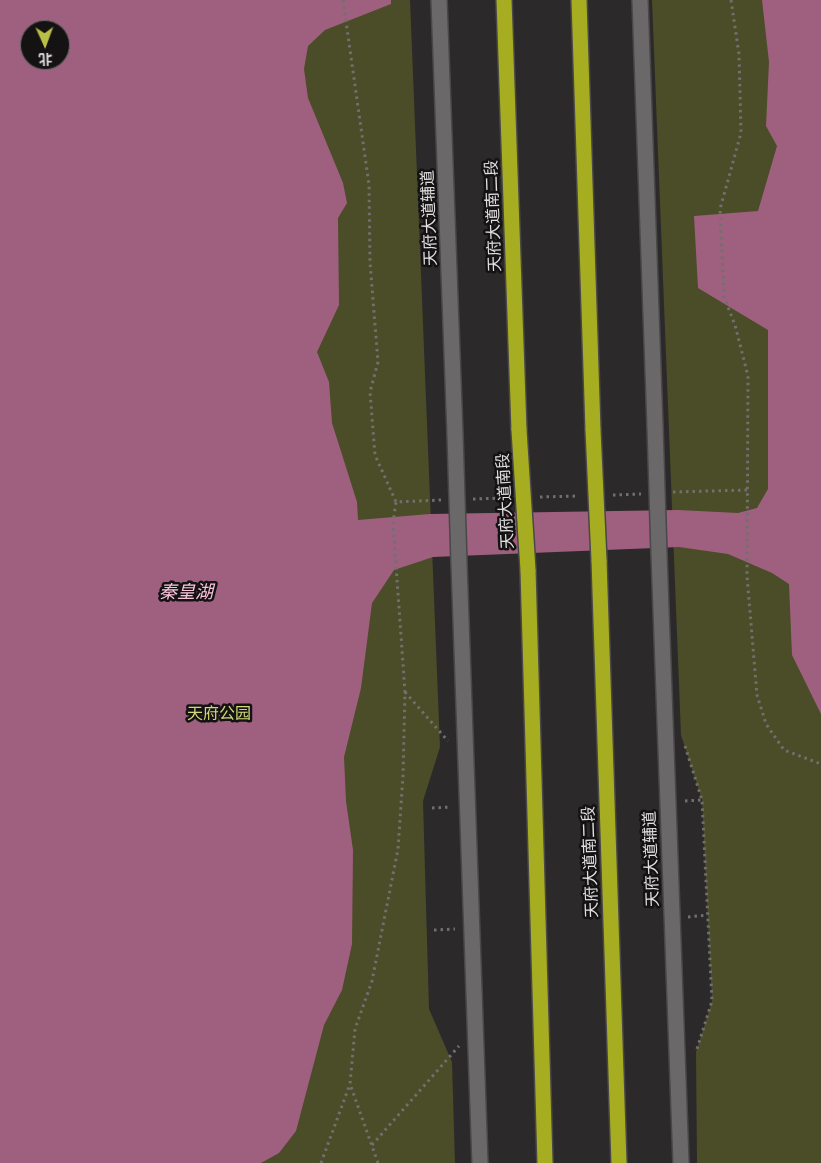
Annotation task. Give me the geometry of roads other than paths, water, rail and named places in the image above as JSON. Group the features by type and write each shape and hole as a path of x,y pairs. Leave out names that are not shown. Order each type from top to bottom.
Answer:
{"highway":[{"name":"天府大道南二段","path":"504,0 519,430"},
{"name":"天府大道南二段","path":"579,0 619,1163"},
{"name":"天府大道南段","path":"519,430 528,570 545,1163"}],"street":[{"name":"天府大道辅道","path":"440,0 480,1163"},
{"name":"天府大道辅道","path":"640,0 681,1163"}],"water":[{"name":"秦皇湖","path":"0,0 391,0 391,4 325,30 308,46 304,69 308,98 343,183 347,203 338,218 339,305 317,352 329,382 332,423 357,502 358,520 430,514 678,510 738,513 757,508 768,489 768,330 698,288 694,216 758,211 777,146 766,126 769,62 762,0 821,0 821,714 792,655 789,584 772,573 728,554 679,547 433,557 394,570 372,603 361,688 344,757 346,801 353,850 352,944 342,990 324,1025 296,1131 279,1153 261,1163 0,1163"}],"park label":[{"name":"天府公园","path":"219,715"}]}
